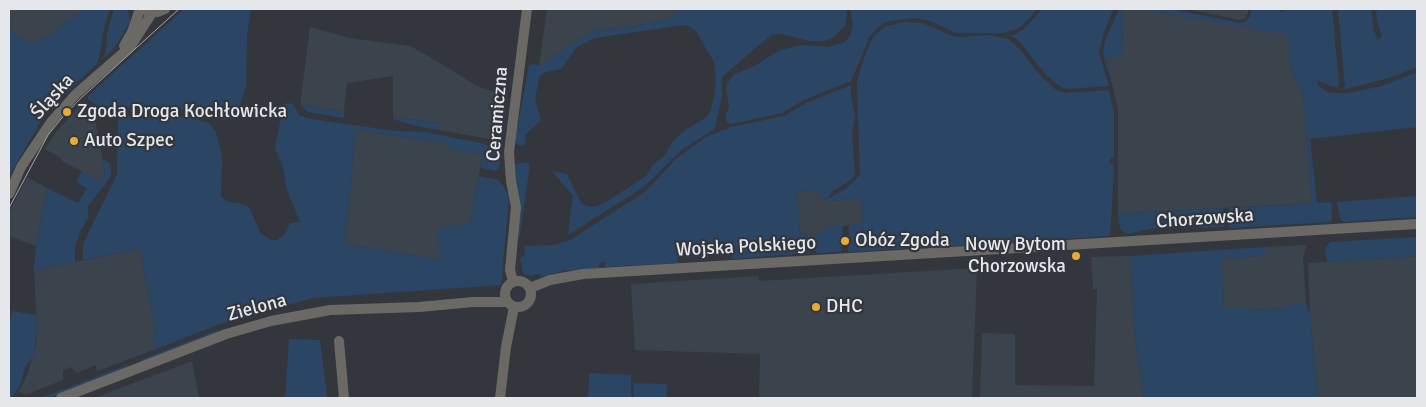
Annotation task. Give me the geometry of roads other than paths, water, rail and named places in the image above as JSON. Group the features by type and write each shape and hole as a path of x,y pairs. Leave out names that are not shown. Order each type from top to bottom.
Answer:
{"street":[{"path":"145,10 158,12 165,9"},
{"name":"Ceramiczna","path":"513,281 510,270 516,207 511,181 509,152 528,9"},
{"name":"Śląska","path":"9,194 21,167 51,122 76,94 117,58 145,10"},
{"name":"Chorzowska","path":"996,249 1417,224"},
{"name":"Wojska Polskiego","path":"530,288 550,280 583,274 996,249"},
{"path":"500,398 511,304 505,290 513,281 525,282 530,288 531,295 528,302 522,306 511,304"},
{"name":"Zielona","path":"473,302 505,290"},
{"name":"Zielona","path":"61,398 226,334 271,321 330,310 419,307 473,302 511,304"},
{"path":"339,341 344,398"}],"tram line":[{"path":"9,208 48,135 61,119 80,99 179,9"}],"place":[{"name":"Zgoda Droga Kochłowicka","path":"67,112"},
{"name":"Auto Szpec","path":"74,141"},
{"name":"Obóz Zgoda","path":"845,241"},
{"name":"Nowy Bytom Chorzowska","path":"1076,256"},
{"name":"DHC","path":"816,307"}]}
